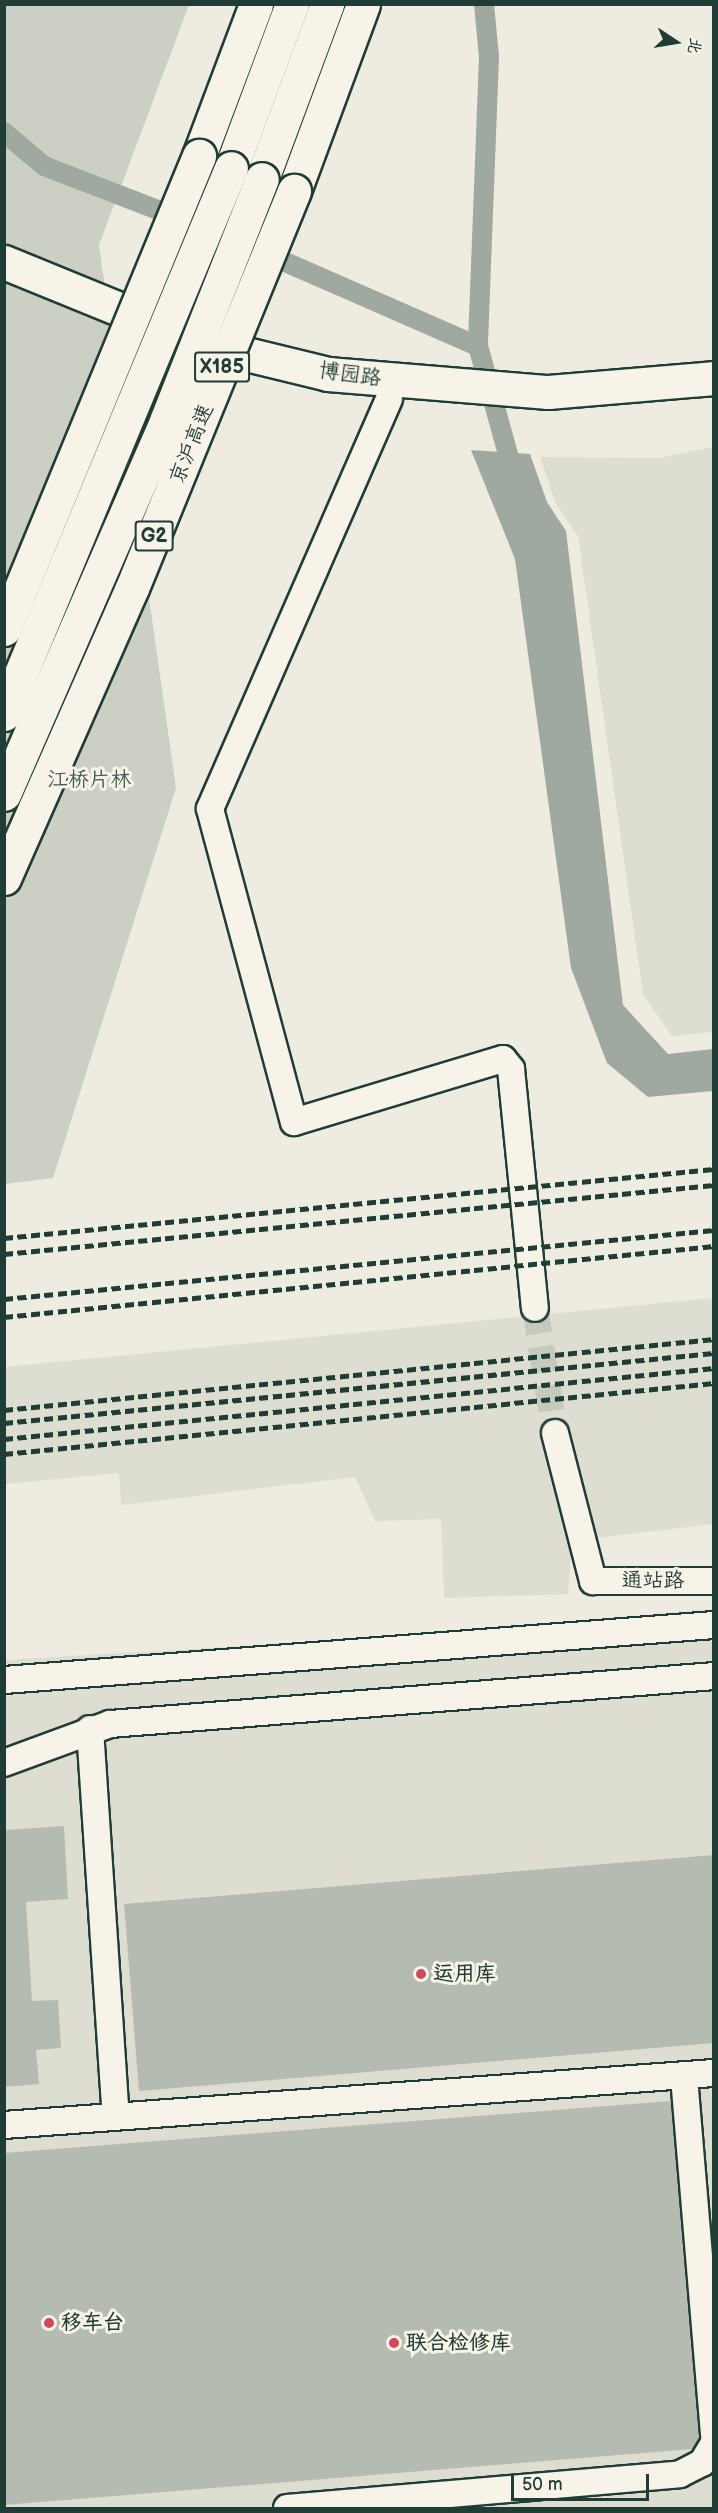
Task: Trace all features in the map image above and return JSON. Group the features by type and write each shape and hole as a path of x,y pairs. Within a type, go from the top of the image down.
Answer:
{"main road":[{"path":"4,629 199,156 256,4"},
{"path":"4,714 231,168 292,4"},
{"name":"京沪高速","path":"4,794 166,421 262,180 327,4"},
{"name":"京沪高速","path":"4,878 132,588 294,191 363,4"},
{"name":"博园路","path":"4,262 205,344 328,374 448,396"},
{"name":"博园路","path":"4,285 197,362 326,392 389,399 448,396 656,407 714,398"},
{"name":"博园路","path":"532,401 714,378"}],"street":[{"path":"389,399 210,809 294,1122 504,1059 511,1069 535,1308"},
{"name":"通站路","path":"555,1433 593,1581 714,1581"},
{"path":"4,1680 714,1625"},
{"path":"4,1762 90,1729 714,1676"},
{"path":"90,1729 116,2116"},
{"path":"4,2126 714,2073"},
{"path":"684,2077 714,2436"},
{"path":"287,2508 680,2474 702,2463 714,2444"}],"shaded area":[{"path":"713,447 713,1032 672,1036 643,994 578,536 555,502 540,457 659,458"},
{"path":"471,450 530,454 547,502 566,531 623,1005 668,1054 713,1049 713,1091 648,1097 607,1063 571,968 515,559"},
{"path":"713,1298 713,1524 572,1541 568,1594 444,1598 441,1519 375,1521 355,1477 121,1505 119,1473 5,1484 4,1367"},
{"path":"713,1609 713,2508 5,2508 4,1660 365,1639"}],"green space":[{"name":"江桥片林","path":"4,5 189,5 99,245 176,788 53,1178 5,1184"}],"building":[{"path":"64,1826 68,1899 26,1902 32,2001 58,2000 61,2048 36,2050 39,2084 4,2087 4,1830"},
{"name":"运用库","path":"714,1855 714,2043 139,2091 124,1904"},
{"name":"联合检修库","path":"671,2101 699,2438 693,2449 4,2505 4,2153"}],"waterway":[{"path":"484,4 489,57 478,346 514,476"},
{"path":"4,132 44,166 184,220"},
{"path":"228,237 478,346"}],"tunnel":[{"path":"535,1308 555,1433"}],"railway":[{"path":"4,1238 714,1169"},
{"path":"4,1254 714,1185"},
{"path":"4,1299 714,1230"},
{"path":"4,1317 714,1246"},
{"path":"4,1410 714,1339"},
{"path":"4,1423 714,1353"},
{"path":"4,1439 714,1368"},
{"path":"4,1454 714,1383"}],"place":[{"name":"运用库","path":"421,1974"},
{"name":"移车台","path":"49,2323"},
{"name":"联合检修库","path":"394,2343"}]}
